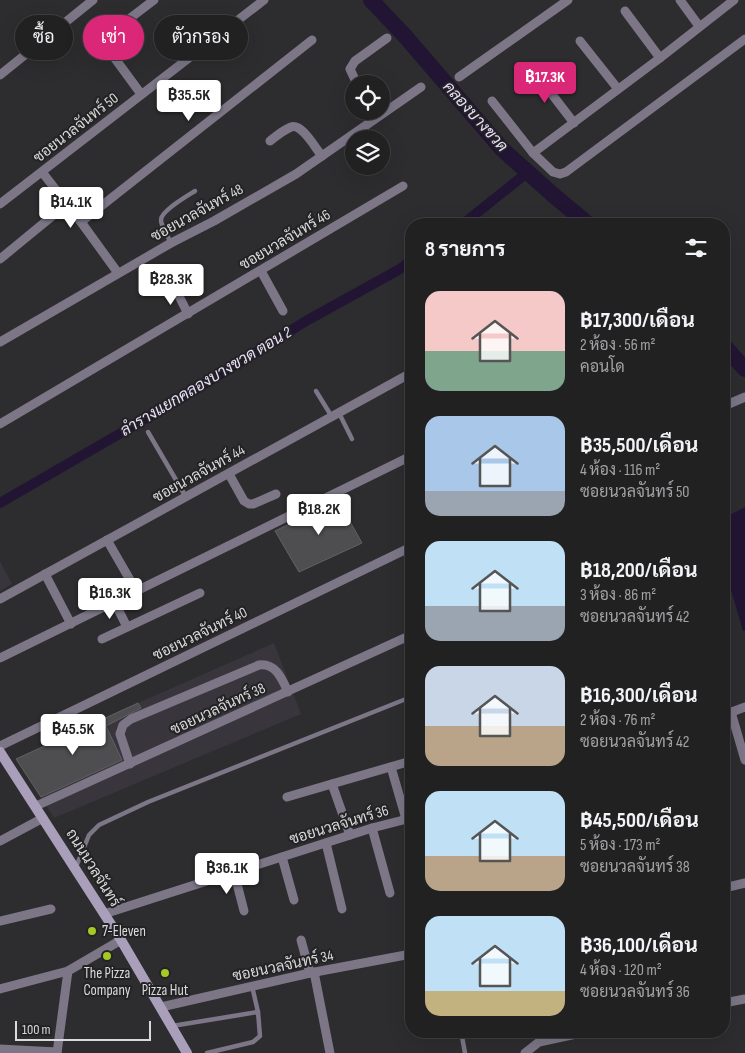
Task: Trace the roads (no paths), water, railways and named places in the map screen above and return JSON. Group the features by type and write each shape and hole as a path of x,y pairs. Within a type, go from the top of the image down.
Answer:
{"main road":[{"name":"ถนนนวลจันทร์","path":"0,752 121,940 187,1053"}],"street":[{"path":"0,75 93,0"},
{"path":"141,94 108,49 106,40 112,32 154,0"},
{"name":"ซอยนวลจันทร์ 50","path":"0,204 264,0"},
{"path":"459,77 568,0"},
{"path":"680,0 699,26"},
{"path":"533,153 734,0"},
{"path":"625,11 660,58"},
{"path":"353,75 350,69 355,62 387,38"},
{"path":"492,101 533,153 553,172 560,174 566,172 745,39"},
{"path":"81,222 312,40"},
{"path":"580,41 618,89"},
{"path":"534,71 574,123"},
{"name":"ซอยนวลจันทร์ 48","path":"390,106 421,87"},
{"name":"ซอยนวลจันทร์ 48","path":"0,342 171,242 214,221 296,174 368,120"},
{"path":"270,141 290,127 295,126 301,128 322,156"},
{"path":"42,172 118,274"},
{"name":"ซอยนวลจันทร์ 46","path":"0,424 403,186"},
{"path":"0,258 67,204"},
{"path":"261,271 283,311"},
{"path":"175,288 188,314"},
{"name":"ซอยนวลจันทร์ 44","path":"0,599 405,376"},
{"path":"730,403 745,396"},
{"path":"0,658 405,459"},
{"path":"228,474 244,501 249,504 254,504 276,494"},
{"path":"107,540 137,592"},
{"name":"ซอยนวลจันทร์ 40","path":"0,746 405,550"},
{"path":"45,574 70,624"},
{"path":"102,639 200,592"},
{"path":"115,603 127,627"},
{"name":"ซอยนวลจันทร์ 38","path":"36,806 405,638"},
{"path":"130,764 120,734 123,725 131,719 259,665 268,664 274,668 288,692"},
{"path":"730,712 745,707"},
{"path":"730,719 745,760"},
{"path":"287,797 405,764"},
{"path":"391,767 405,807"},
{"path":"332,784 350,835"},
{"path":"0,841 43,818"},
{"name":"ซอยนวลจันทร์ 36","path":"104,914 405,819"},
{"path":"372,828 390,894"},
{"path":"326,843 342,909"},
{"path":"282,857 294,900"},
{"path":"234,872 244,911"},
{"path":"730,887 745,883"},
{"path":"0,921 51,909"},
{"path":"0,989 68,971 121,940"},
{"path":"301,940 312,973 330,1053"},
{"name":"ซอยนวลจันทร์ 34","path":"161,1006 312,973 405,955"},
{"path":"0,1049 57,1053 68,971"},
{"path":"730,1002 745,999"},
{"path":"525,1053 538,1042 557,1038"}],"lane":[{"path":"171,242 161,222 161,217 164,212 195,191"},
{"path":"316,391 352,438"},
{"path":"148,432 186,496"},
{"path":"75,868 89,835 99,825 148,802 405,700"},
{"path":"207,1053 253,1042 258,1039 261,1032 252,986"},
{"path":"172,1026 258,1012"},
{"path":"462,1038 465,1053"}],"waterway":[{"name":"คลองบางขวด","path":"371,0 405,36 502,149 581,218"},
{"name":"ลำรางแยกคลองบางขวด ตอน 2","path":"470,218 528,172"},
{"name":"ลำรางแยกคลองบางขวด ตอน 2","path":"0,503 190,393 306,321 405,265"},
{"name":"คลองบางขวด","path":"730,353 745,369"}],"place":[{"name":"7-Eleven","path":"92,931"},
{"name":"The Pizza Company","path":"107,956"},
{"name":"Pizza Hut","path":"165,973"}]}
